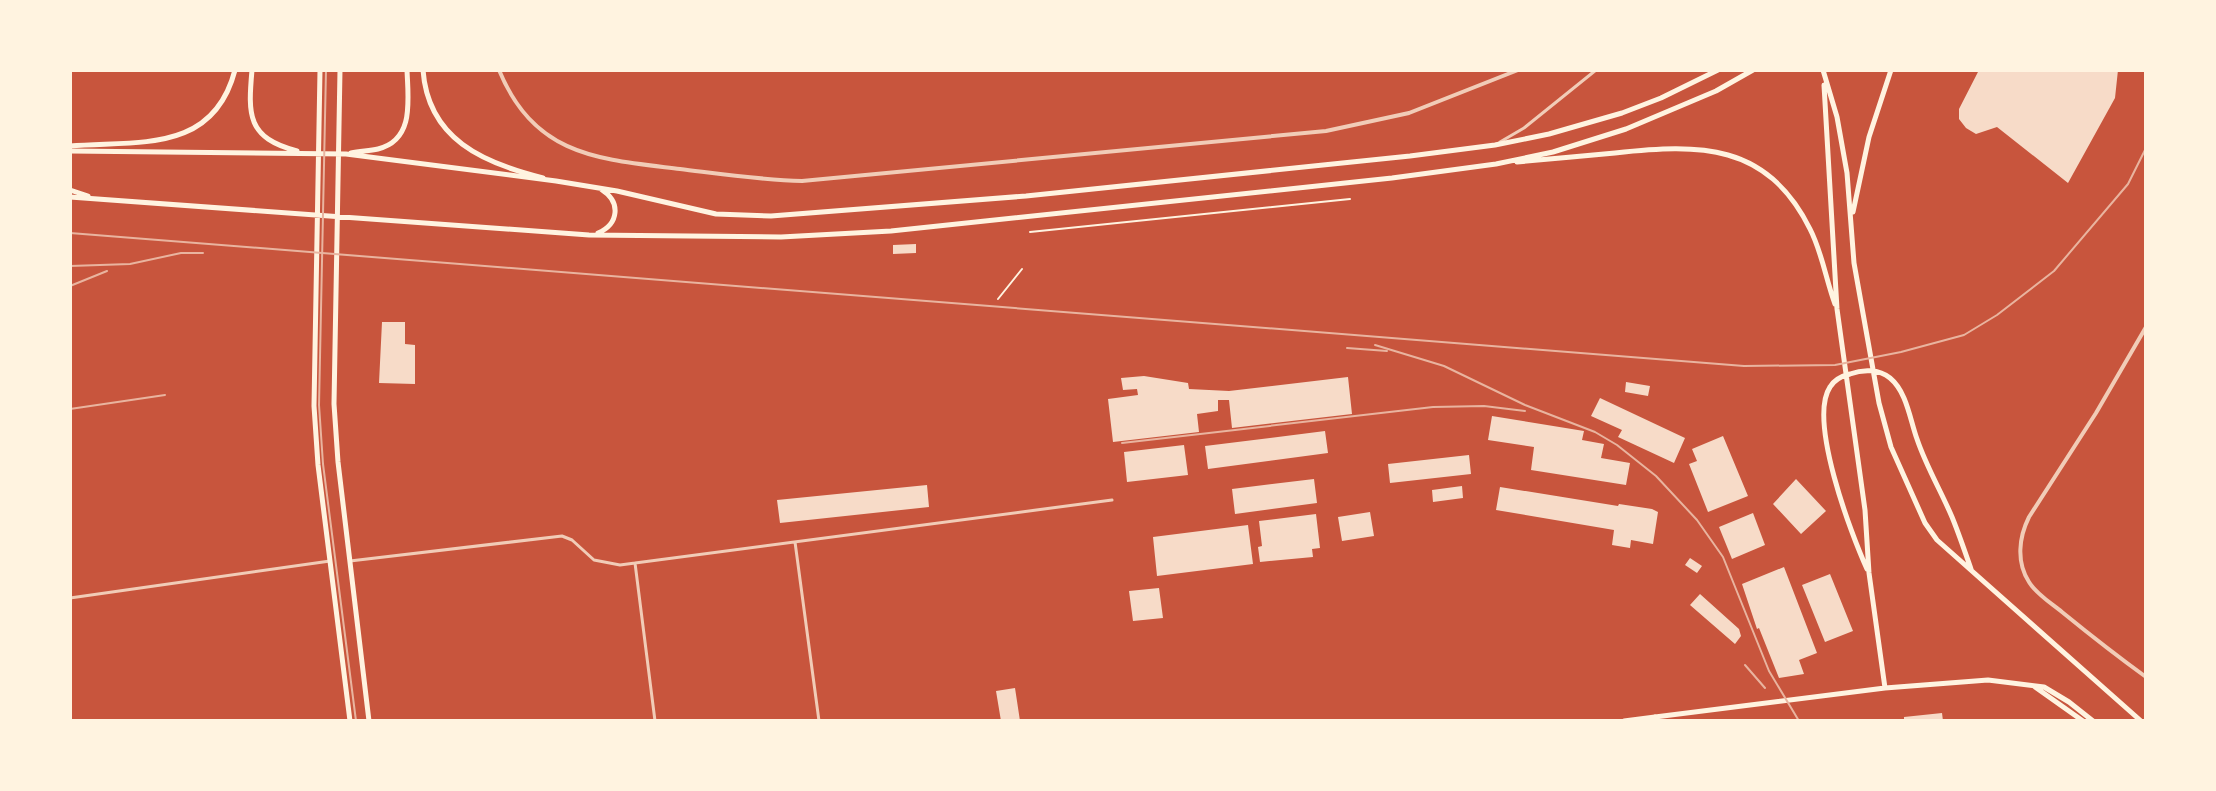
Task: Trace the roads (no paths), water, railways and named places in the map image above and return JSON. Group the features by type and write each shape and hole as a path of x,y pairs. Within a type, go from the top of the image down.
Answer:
{"main road":[{"path":"70,150 173,138 195,126 215,109 229,88 235,70"},
{"path":"252,70 249,108 257,129 278,145 306,153"},
{"path":"320,70 313,347 318,465 350,721"},
{"path":"340,70 333,347 338,462 369,721"},
{"path":"346,154 383,147 400,134 408,117 407,70"},
{"path":"423,70 431,109 457,139 481,157 502,166 556,181"},
{"path":"70,150 346,154 594,187 690,210 771,216 927,206 1495,145 1622,113 1718,70"},
{"path":"1496,164 1553,152 1626,129 1716,91 1753,70"},
{"path":"1851,219 1876,113 1891,70"},
{"path":"1823,71 1837,117 1847,173 1854,263 1879,403 1891,447 1925,523 1937,540 2141,721"},
{"path":"1823,71 1837,309 1865,510 1869,573 1885,688"},
{"path":"70,197 589,235 781,237 891,231 1657,148 1703,149 1733,156 1768,174 1790,199 1814,238 1837,309"},
{"path":"589,235 609,228 616,213 615,203 609,195 594,187"},
{"path":"70,190 96,199"},
{"path":"1869,573 1840,495 1823,427 1823,412 1830,386 1838,379 1866,370 1877,371 1893,380 1906,404 1917,440 1952,517 1971,571"},
{"path":"1624,721 1971,680 2031,684 2055,693 2093,721"},
{"path":"2031,684 2083,721"}],"street":[{"path":"499,70 512,96 544,133 590,157 730,176 802,181 1345,128 1409,113 1518,70"},
{"path":"1495,145 1524,128 1596,70"},
{"path":"2146,327 2096,413 2029,517 2022,533 2020,550 2023,568 2036,590 2146,677"},
{"path":"349,561 562,536 572,540 599,562 620,565 1112,500"},
{"path":"795,542 819,721"},
{"path":"70,598 330,561"},
{"path":"635,563 655,721"}],"tram line":[{"path":"326,70 319,405 323,464 356,721"}],"railway":[{"path":"70,233 1744,366 1835,365 1964,335 1997,315 2054,271 2128,184 2146,148"},
{"path":"70,266 130,264 181,253 203,253"},
{"path":"70,286 107,271"},
{"path":"1375,345 1444,366 1525,405 1595,432 1656,476 1697,520 1723,557 1769,671 1799,721"},
{"path":"1347,348 1387,351"},
{"path":"70,409 165,395"},
{"path":"1122,443 1433,407 1484,406 1525,411"},
{"path":"1745,665 1765,688"}]}
